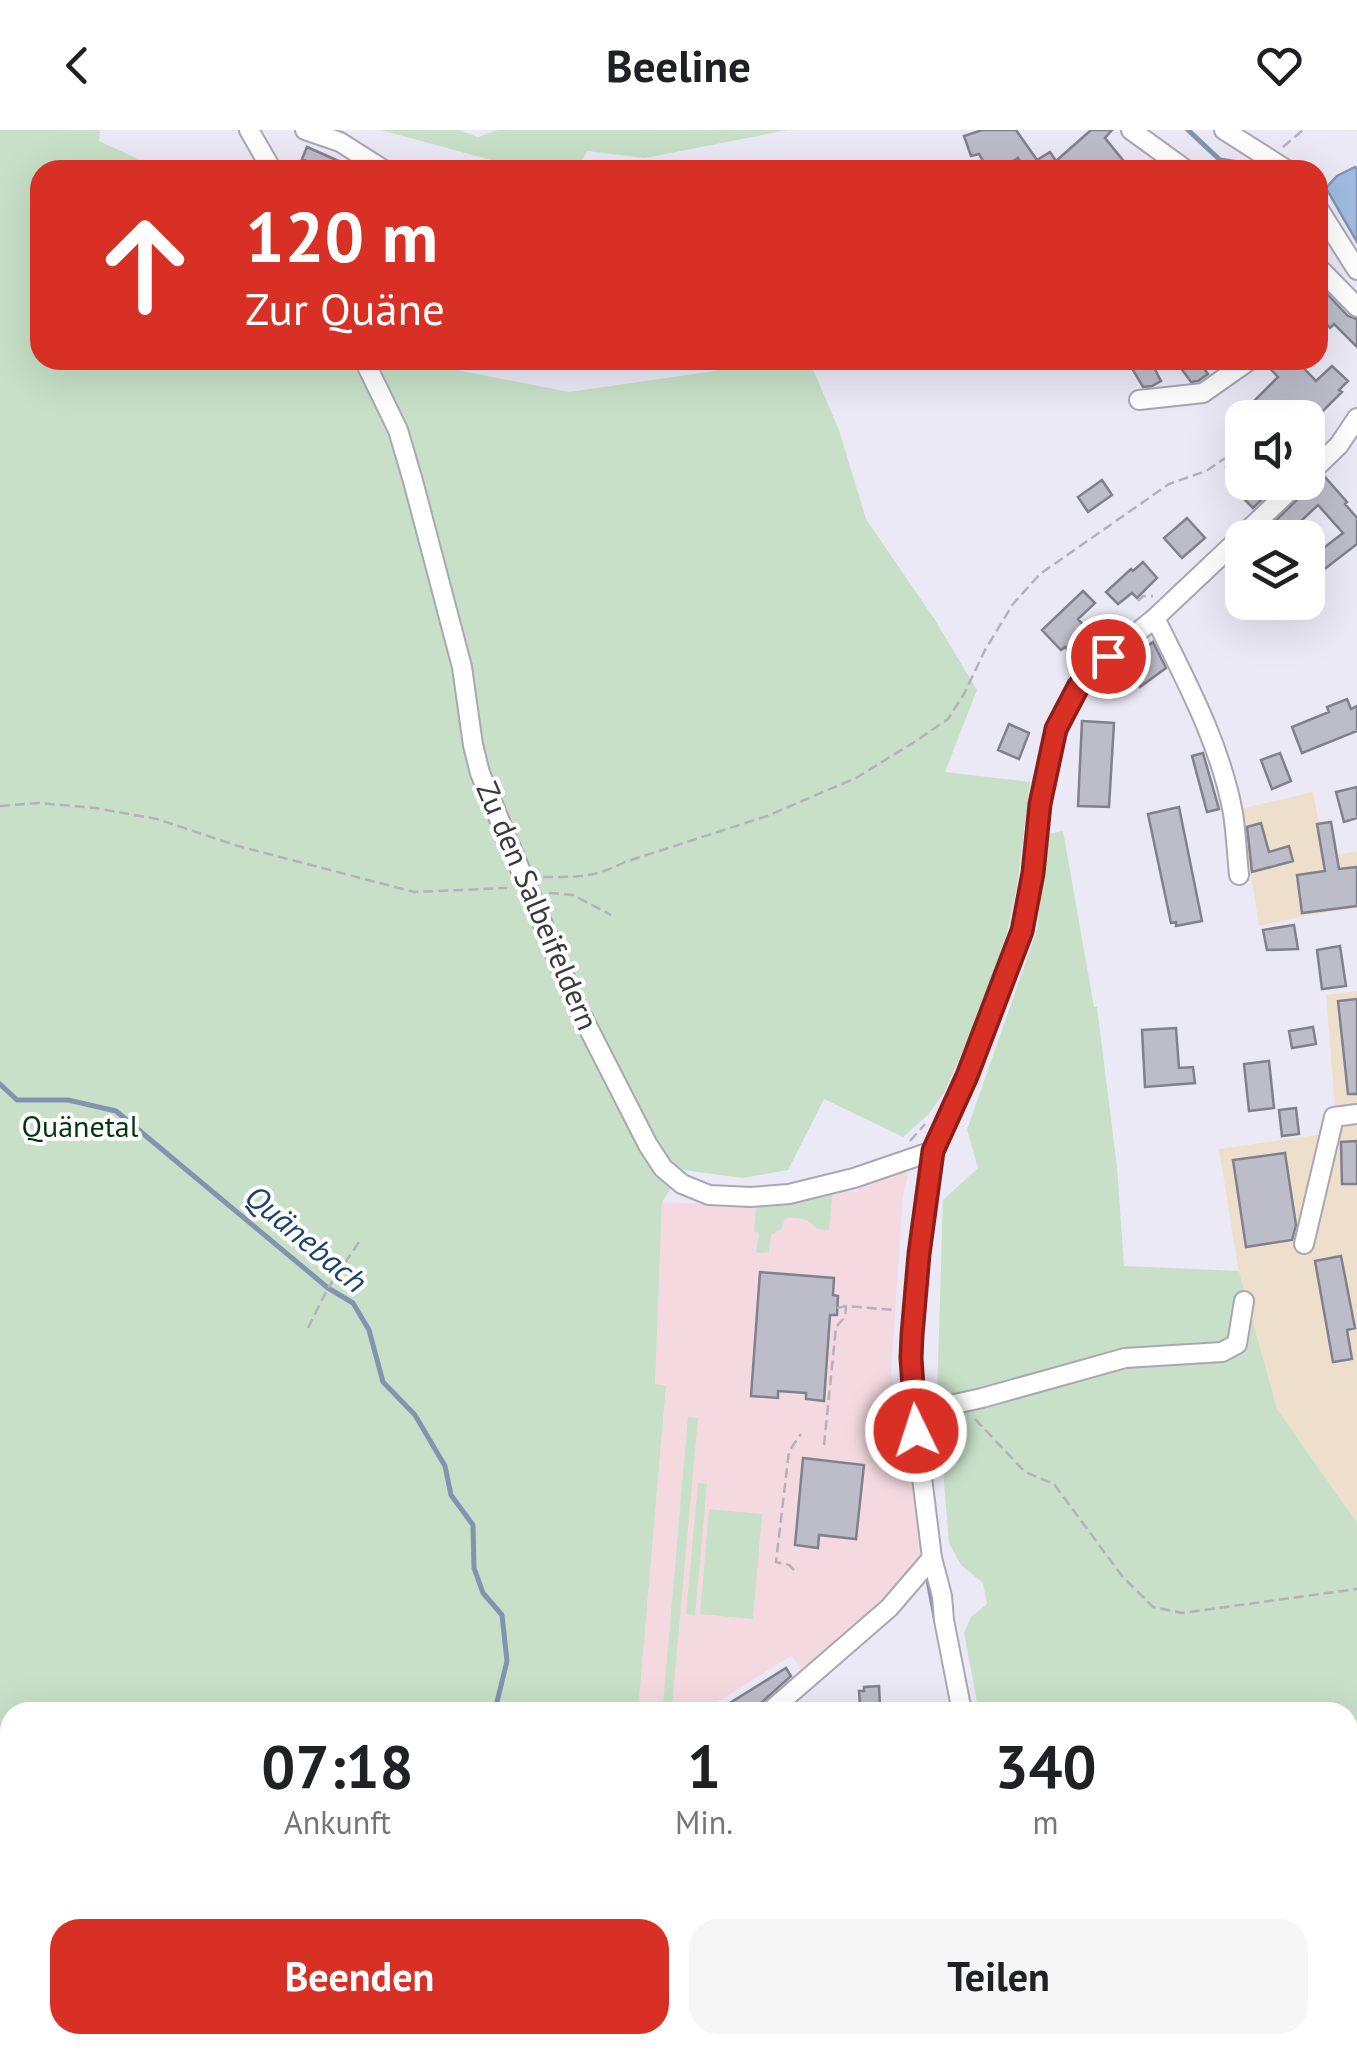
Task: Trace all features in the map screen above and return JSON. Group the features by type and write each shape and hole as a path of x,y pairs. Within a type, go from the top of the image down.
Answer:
{"street":[{"path":"249,130 266,160"},
{"path":"305,130 340,142 368,160"},
{"path":"1131,130 1172,160"},
{"path":"1224,130 1273,160"},
{"path":"1328,224 1357,270"},
{"path":"1328,284 1357,307"},
{"name":"Zu den Salbeifeldern","path":"369,370 398,430 449,614 480,773 576,1004 662,1168 682,1184 710,1196 751,1197 789,1194 854,1178 933,1151"},
{"path":"1139,400 1203,393 1236,370"},
{"path":"1325,458 1357,418"},
{"path":"960,1702 932,1558 911,1358 919,1254 933,1151 967,1076 1022,931 1040,804 1064,711 1078,687 1100,663 1155,618 1280,500"},
{"path":"1155,618 1215,746 1233,816 1239,875"},
{"path":"1304,1244 1334,1116 1357,1114"},
{"path":"914,1413 1125,1358 1222,1352 1237,1344 1244,1301"},
{"path":"781,1702 889,1608 932,1558"}],"path":[{"path":"1270,158 1303,130"},
{"path":"528,890 541,876 602,874 624,862 768,816 856,778 916,742 948,718 1014,604 1040,574 1168,484 1206,471 1225,458"},
{"path":"1138,601 1143,596 1152,596"},
{"path":"0,806 39,803 95,808 156,819 256,851 414,892 512,888 572,895 612,915"},
{"path":"308,1328 358,1242"},
{"path":"824,1445 836,1327 845,1317 846,1306"},
{"path":"837,1308 895,1310"},
{"path":"960,1403 1025,1472 1054,1484 1122,1576 1153,1607 1182,1613 1357,1590"},
{"path":"794,1570 788,1564 776,1562 789,1451 800,1434"}],"shaded area":[{"path":"1313,792 1326,857 1357,851 1357,908 1259,926 1251,876 1244,876 1240,809"},
{"path":"1357,991 1357,1523 1277,1409 1238,1267 1219,1149 1337,1132 1326,995"},
{"path":"901,1166 908,1175 903,1196 891,1373 901,1439 910,1449 921,1558 906,1581 801,1669 791,1656 717,1702 639,1702 666,1386 655,1385 662,1202 751,1206 833,1190 857,1192 862,1182"}],"green space":[{"name":"Quänetal","path":"0,130 100,130 99,141 140,160 30,160 30,370 457,370 569,392 717,370 813,370 839,430 866,519 977,690 945,772 1030,782 1017,887 1006,936 973,1028 944,1093 928,1115 903,1137 824,1099 788,1170 742,1178 683,1170 662,1202 655,1384 666,1386 639,1702 0,1702"},
{"path":"381,130 459,130 478,137 498,130 788,130 645,158 587,151 583,160 490,160"},
{"path":"1063,831 1097,1007 1117,1167 1124,1266 1239,1271 1277,1409 1357,1523 1357,1702 977,1702 964,1633 971,1617 987,1604 983,1583 961,1565 949,1543 937,1397 943,1200 978,1168 967,1130 1037,930 1047,834"},
{"path":"833,1190 829,1230 817,1229 803,1219 785,1218 782,1228 771,1235 769,1252 756,1253 756,1209 762,1204"},
{"path":"688,1417 698,1418 672,1702 663,1702"},
{"path":"698,1483 707,1484 695,1615 686,1614"},
{"path":"709,1509 762,1514 753,1619 700,1614"}],"water":[{"path":"1357,169 1357,242 1328,191 1337,176"}],"building":[{"path":"982,130 1016,130 1037,160 982,160 979,154 971,156 964,136"},
{"path":"1091,130 1112,130 1105,138 1123,160 1057,160"},
{"path":"307,147 336,160 304,160"},
{"path":"1050,152 1055,160 1037,160"},
{"path":"1328,295 1348,316 1357,319 1357,347 1334,324 1330,328"},
{"path":"1332,366 1348,381 1325,409 1325,400 1255,400 1278,377 1271,370 1306,370 1316,381"},
{"path":"1133,370 1155,370 1161,381 1143,387"},
{"path":"1182,370 1205,370 1208,374 1198,381 1191,382"},
{"path":"1325,477 1357,518 1357,544 1325,569 1325,547 1343,533 1318,505 1302,520 1276,520 1297,500 1325,500"},
{"path":"1102,480 1112,495 1088,512 1078,497"},
{"path":"1245,500 1261,500 1253,508"},
{"path":"1187,518 1205,538 1182,558 1164,538"},
{"path":"1143,562 1157,578 1137,598 1132,593 1118,604 1106,592"},
{"path":"1083,591 1095,603 1078,619 1085,627 1074,637 1083,646 1073,656 1065,647 1061,650 1042,630"},
{"path":"1153,642 1166,668 1140,687 1120,667"},
{"path":"1347,699 1351,709 1357,706 1357,731 1302,753 1292,727 1329,712 1327,707"},
{"path":"1082,721 1114,723 1109,807 1078,806"},
{"path":"1009,724 1029,733 1019,759 998,750"},
{"path":"1203,753 1219,809 1207,812 1192,756"},
{"path":"1280,753 1291,781 1272,789 1261,760"},
{"path":"1357,787 1357,818 1344,822 1336,792"},
{"path":"1179,807 1202,921 1176,926 1176,922 1171,923 1148,814"},
{"path":"1331,822 1339,869 1357,867 1357,906 1302,913 1297,875 1325,871 1317,824"},
{"path":"1261,823 1269,852 1289,846 1293,861 1252,872 1247,827"},
{"path":"1294,925 1298,949 1267,950 1263,930"},
{"path":"1340,946 1346,986 1322,989 1317,950"},
{"path":"1357,999 1357,1094 1348,1094 1338,1001"},
{"path":"1313,1027 1316,1044 1292,1048 1289,1031"},
{"path":"1176,1028 1179,1068 1193,1067 1195,1083 1145,1087 1142,1030"},
{"path":"1269,1061 1274,1108 1249,1111 1244,1064"},
{"path":"1296,1108 1299,1134 1282,1136 1279,1110"},
{"path":"1357,1141 1357,1184 1342,1184 1341,1142"},
{"path":"1285,1153 1296,1225 1292,1240 1246,1247 1233,1160"},
{"path":"1341,1256 1355,1328 1347,1330 1352,1359 1333,1362 1315,1261"},
{"path":"760,1272 834,1278 837,1315 830,1315 824,1401 806,1399 806,1393 778,1391 778,1398 751,1396"},
{"path":"803,1458 864,1465 856,1539 819,1535 818,1548 795,1545"},
{"path":"786,1668 791,1676 762,1702 732,1702"},
{"path":"879,1686 880,1702 860,1702 859,1691 864,1691 864,1687"}],"waterway":[{"path":"1188,130 1220,160"},
{"name":"Quänebach","path":"0,1084 17,1100 68,1100 116,1111 328,1288 353,1303 369,1330 383,1382 415,1415 445,1466 451,1495 473,1525 474,1568 483,1593 502,1615 507,1661 497,1702"},
{"path":"927,1575 936,1622"}],"route":[{"path":"916,1431 912,1335 933,1151 991,1019 1022,931 1040,804 1056,729 1078,687 1108,656"}]}
